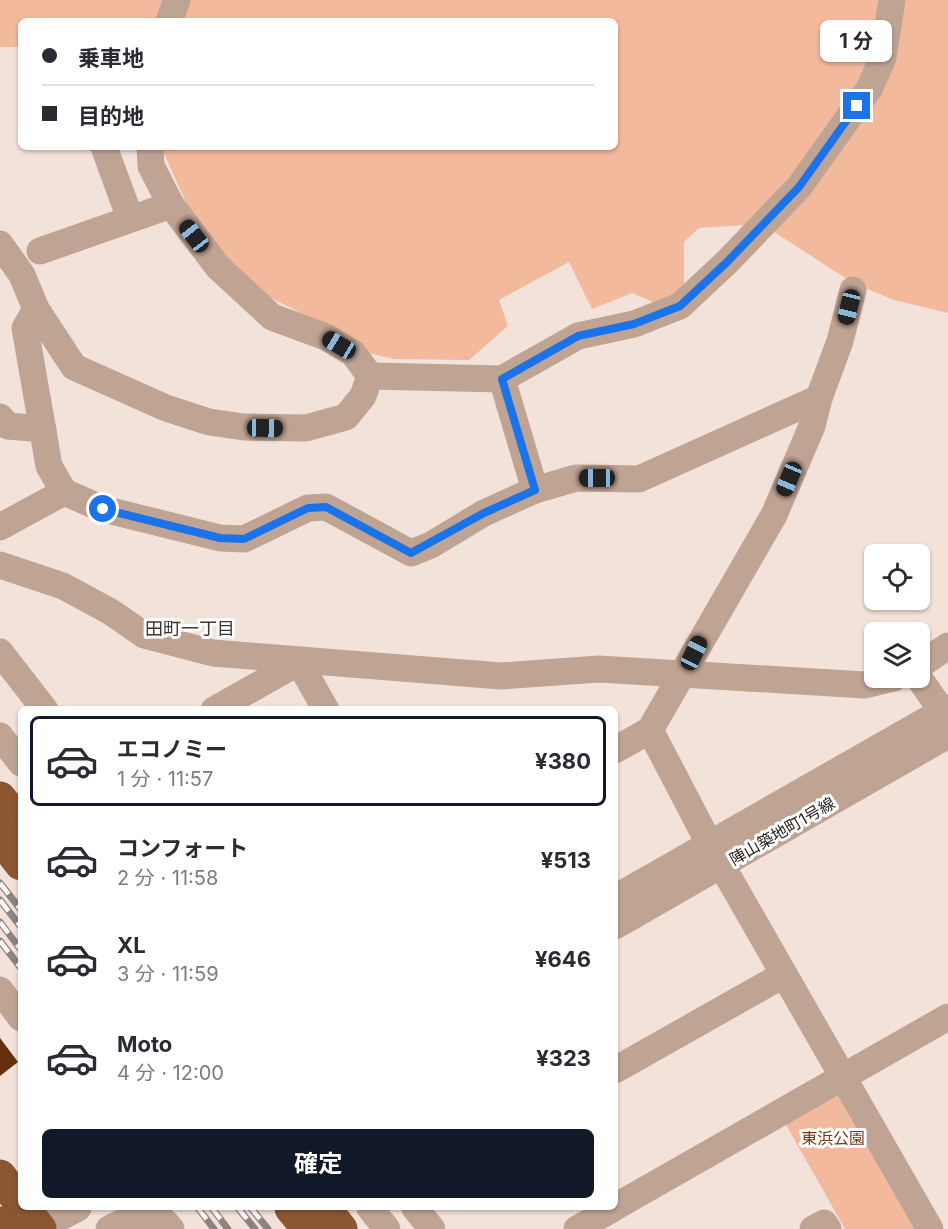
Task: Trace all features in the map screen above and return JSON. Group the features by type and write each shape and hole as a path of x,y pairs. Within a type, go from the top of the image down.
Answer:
{"highway":[{"path":"0,798 18,820"},
{"path":"0,837 18,860"},
{"path":"0,1176 18,1208"},
{"path":"293,1210 308,1229"},
{"path":"326,1210 341,1229"}],"street":[{"path":"170,18 177,0"},
{"path":"370,375 502,379 578,336 634,324 680,306 727,262 799,187 869,89 883,58 892,0"},
{"path":"105,150 130,218"},
{"path":"150,150 151,166 171,205 218,267 272,317 326,337 353,353 370,375"},
{"path":"40,251 171,205"},
{"path":"0,244 22,275 36,309 74,367 166,408 209,422 244,428 306,428 346,417 363,396 370,375"},
{"path":"618,748 650,730 685,673 704,634 774,515 812,426 819,398 840,341 853,290"},
{"path":"36,309 25,328 49,466 64,492 103,509 220,538 244,539 308,508 326,507 411,553 484,513 535,490 576,478 639,479 819,398"},
{"path":"502,379 535,490"},
{"path":"0,417 8,426 43,429"},
{"path":"0,527 64,492"},
{"path":"0,565 63,586 111,612 144,635 213,653 299,662 501,676 599,669 864,685"},
{"path":"930,658 948,646"},
{"path":"0,652 42,706"},
{"path":"221,706 299,662"},
{"path":"299,662 324,706"},
{"path":"926,688 947,720"},
{"name":"陣山築地町1号線","path":"618,924 716,855 947,720"},
{"path":"650,730 783,975 930,1229"},
{"path":"0,736 18,759"},
{"name":"陣山築地町1号線","path":"618,897 716,855"},
{"path":"618,1068 783,975"},
{"path":"0,990 18,1014"},
{"path":"618,1208 948,1017"},
{"path":"372,1210 387,1229"},
{"path":"417,1210 432,1229"},
{"path":"577,1229 610,1213"},
{"path":"24,1218 92,1223 138,1217 164,1221 171,1229"},
{"path":"813,1229 824,1223 828,1229"}],"green space":[{"path":"0,0 948,0 948,313 894,300 853,283 762,224 699,228 684,242 684,291 658,304 632,293 592,309 569,262 499,300 508,326 469,360 394,359 364,352 319,322 253,289 189,209 162,150 618,150 618,18 18,18 18,47 0,47"},
{"name":"東浜公園","path":"845,1088 923,1229 845,1229 785,1123"}],"building":[{"path":"0,1038 18,1062 0,1076"}],"railway":[{"path":"0,883 18,906"},
{"path":"0,900 18,923"},
{"path":"0,922 18,946"},
{"path":"0,941 18,964"},
{"path":"200,1210 214,1229"},
{"path":"214,1210 228,1229"},
{"path":"240,1210 255,1229"},
{"path":"253,1210 268,1229"}],"district":[{"name":"田町一丁目","path":"190,629"}],"route":[{"path":"103,509 220,538 244,539 308,508 326,507 411,553 484,513 535,490 502,379 578,336 634,324 680,306 727,262 799,187 857,106"}]}
